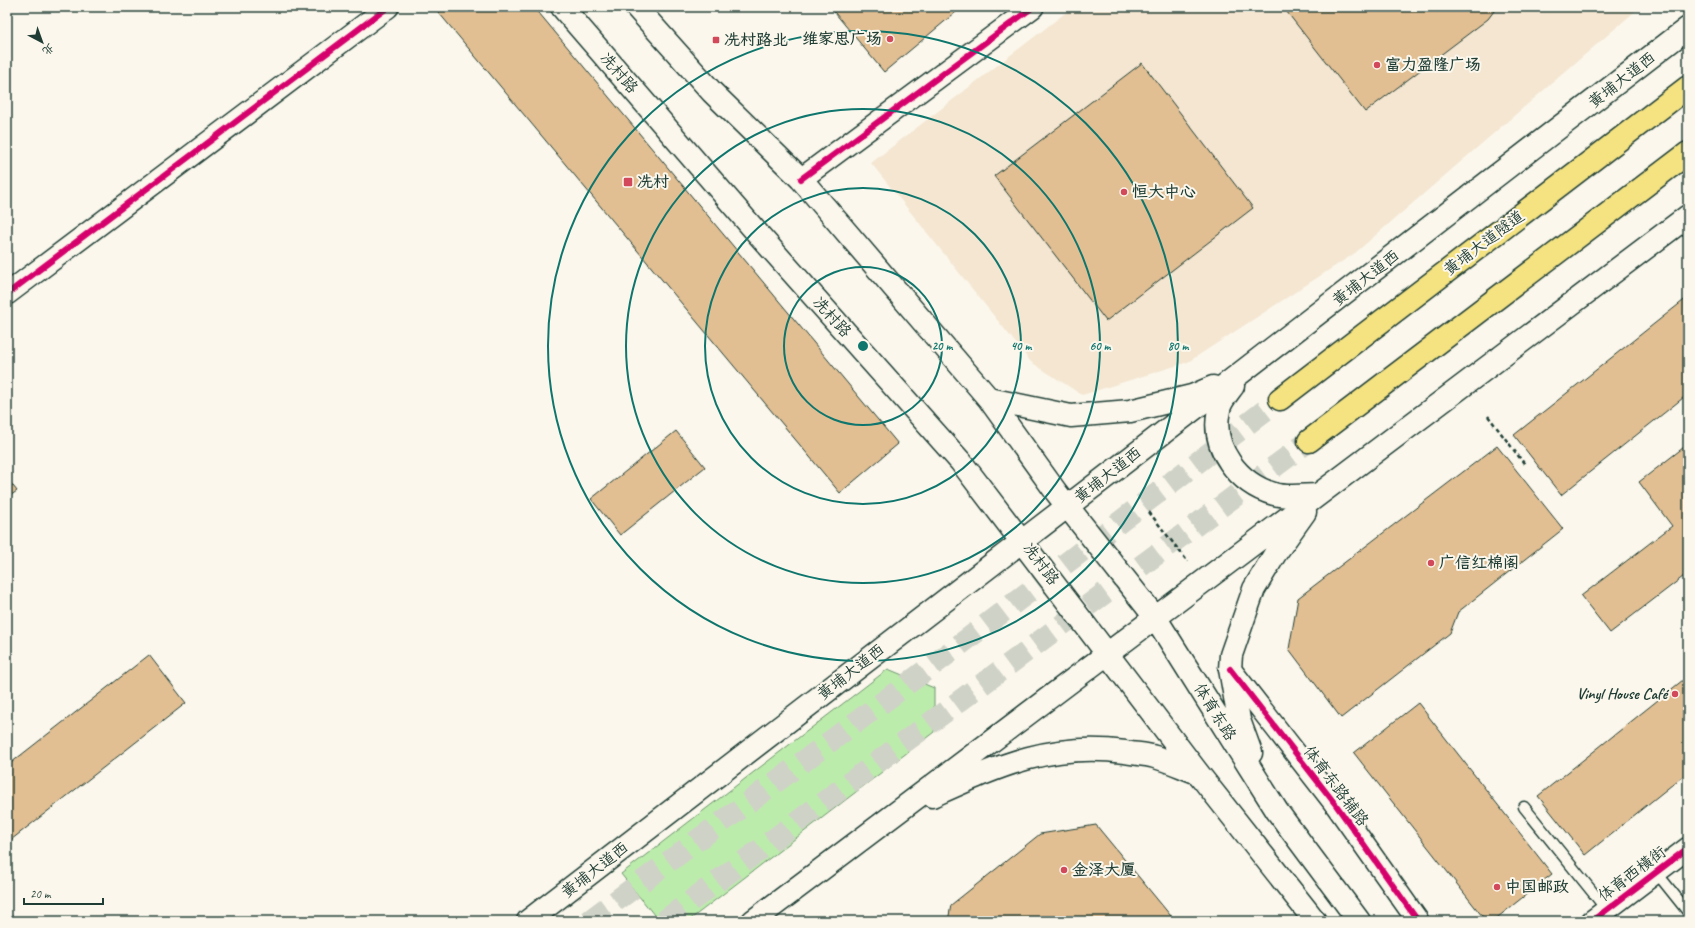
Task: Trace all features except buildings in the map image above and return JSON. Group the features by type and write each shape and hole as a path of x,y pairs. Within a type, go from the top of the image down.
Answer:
{"main road":[{"name":"冼村路","path":"562,7 759,235 961,462 1108,652"},
{"path":"636,7 712,92 801,180 989,399 1068,507"},
{"name":"黄埔大道西","path":"528,921 1022,540 1068,507 1688,28"},
{"name":"黄埔大道隧道","path":"1280,399 1688,87"},
{"path":"1309,441 1688,153"},
{"path":"753,921 1688,216"},
{"path":"989,399 1071,416 1130,411 1192,396 1238,376"},
{"path":"1238,376 1219,408 1217,425 1222,450 1233,468 1254,486 1276,495 1318,495"},
{"path":"1277,811 1250,751 1239,720 1230,669 1231,655 1254,589 1275,554 1318,495"},
{"name":"体育东路","path":"1068,507 1155,617 1277,811 1359,921"},
{"path":"1108,652 1198,773 1315,921"},
{"path":"896,812 996,767 1042,754 1068,750 1105,750 1154,756 1198,773"}],"street":[{"path":"7,294 388,7"},
{"path":"801,180 1033,7"},
{"name":"体育东路辅路","path":"1230,669 1349,823 1418,921"},
{"name":"体育西横街","path":"1600,915 1688,848"}],"lane":[{"path":"1524,807 1600,915"},
{"path":"1656,872 1688,912"}],"path":[{"path":"1488,416 1526,466"},
{"path":"1150,512 1190,565"}],"shaded area":[{"path":"1073,7 1640,7 1355,253 1188,362 1082,395 1031,362 871,163"}],"green space":[{"path":"888,669 934,688 934,732 688,921 659,921 621,874"}],"tunnel":[{"path":"589,921 953,650 1280,399"},
{"path":"664,921 1309,441"}],"cycle path":[{"path":"7,294 388,7"},
{"path":"801,179 1033,7"},
{"path":"1230,669 1336,805 1418,921"},
{"path":"1592,921 1688,848"}],"place":[{"name":"维家思广场","path":"890,39"},
{"name":"冼村路北","path":"716,40"},
{"name":"富力盈隆广场","path":"1377,65"},
{"name":"冼村","path":"628,182"},
{"name":"恒大中心","path":"1124,192"},
{"name":"广信红棉阁","path":"1431,563"},
{"name":"Vinyl House Café","path":"1675,694"},
{"name":"金泽大厦","path":"1064,870"},
{"name":"中国邮政","path":"1497,887"}]}
